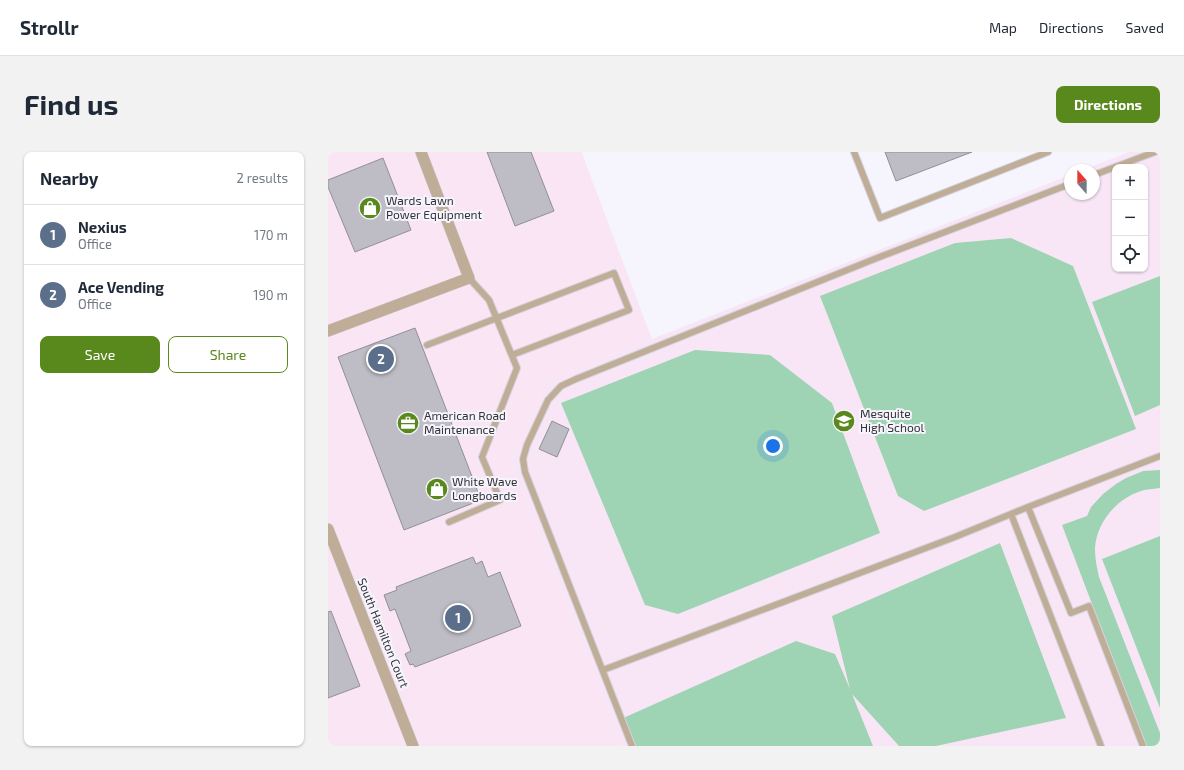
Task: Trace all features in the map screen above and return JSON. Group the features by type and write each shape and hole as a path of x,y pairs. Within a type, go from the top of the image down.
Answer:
{"street":[{"path":"328,331 469,278 421,152"},
{"name":"South Hamilton Court","path":"328,529 414,746"}],"lane":[{"path":"854,152 880,218 1048,152"},
{"path":"1123,164 1155,152"},
{"path":"1100,173 1112,168"},
{"path":"632,746 525,472 523,459 527,445 548,400 561,386 576,379 877,258 1064,186"},
{"path":"428,345 614,273 628,310 512,355"},
{"path":"449,522 500,500 482,457 517,368 489,300 469,278"},
{"path":"602,670 955,537 1160,456"},
{"path":"1028,507 1071,613 1089,606 1143,746"},
{"path":"1011,514 1101,746"}],"shaded area":[{"path":"328,152 582,152 652,339 547,380 511,462 622,746 328,746"},
{"name":"Mesquite High School","path":"1129,152 1160,152 1160,746 622,746 511,462 547,380 1064,177 1064,200 1100,200 1100,164 1098,164"}],"green space":[{"path":"1011,238 1073,266 1136,429 924,511 898,496 820,296 955,243"},
{"path":"1160,276 1160,405 1135,416 1092,302"},
{"path":"695,350 770,355 832,403 880,533 678,614 645,605 561,403"},
{"path":"1160,470 1160,488 1134,493 1110,512 1099,529 1095,549 1099,577 1160,733 1160,746 1146,746 1062,525 1087,516 1091,507 1103,494 1126,478 1143,471"},
{"path":"1160,536 1160,708 1102,559"},
{"path":"1000,543 1066,718 936,746 899,746 852,694 873,746 634,746 621,719 796,641 835,654 850,689 832,616"}],"building":[{"path":"487,152 531,152 554,211 515,226"},
{"path":"885,152 972,152 896,181"},
{"name":"Wards Lawn Power Equipment","path":"383,158 411,230 355,252 328,187 328,180"},
{"path":"415,328 481,500 404,530 338,357"},
{"path":"552,421 569,429 557,457 539,449"},
{"path":"473,557 476,564 482,561 488,577 500,572 521,626 415,667 413,664 410,665 405,654 411,651 395,609 390,611 384,595 397,590 396,587"},
{"path":"331,611 360,686 328,698 328,612"}],"place":[{"name":"Wards Lawn Power Equipment","path":"370,208"},
{"name":"Ace Vending","path":"381,359"},
{"name":"Mesquite High School","path":"844,421"},
{"name":"American Road Maintenance","path":"408,423"},
{"name":"White Wave Longboards","path":"437,489"},
{"name":"Nexius","path":"458,618"}]}
